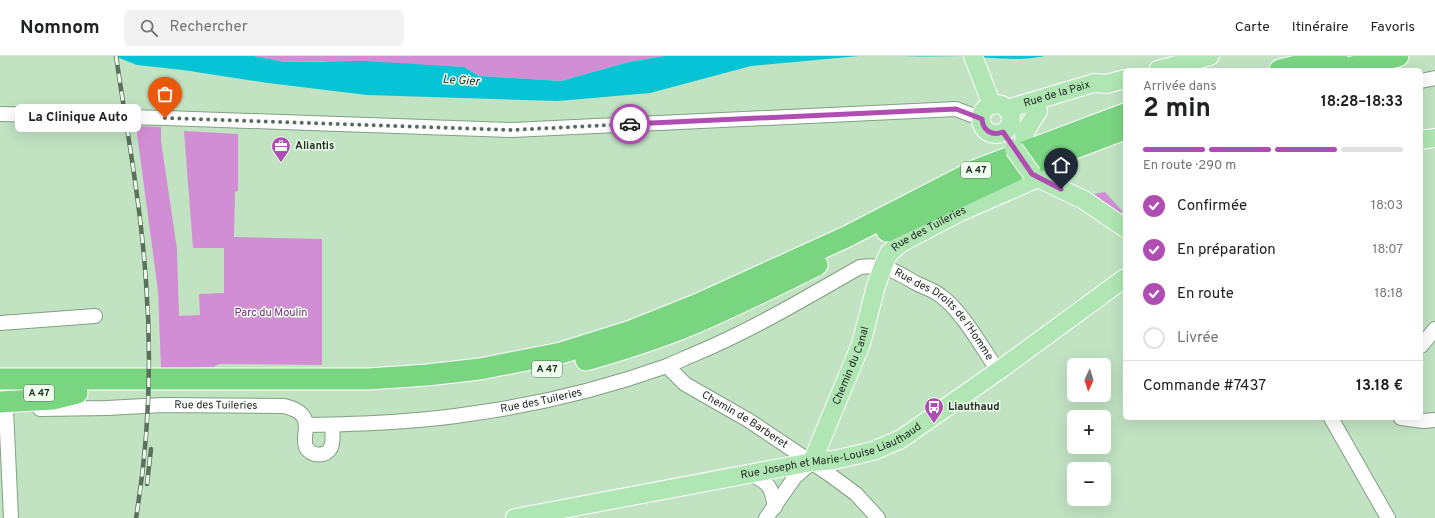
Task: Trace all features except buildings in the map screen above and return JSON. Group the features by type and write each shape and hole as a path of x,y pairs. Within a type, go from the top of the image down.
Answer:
{"highway":[{"path":"1288,68 1337,56"},
{"path":"1348,68 1398,56"},
{"name":"A 47","path":"0,379 368,379 428,375 480,369 561,353 631,332 696,306 846,237 922,196 976,170 1123,115"},
{"name":"A 47","path":"2,403 53,399 77,393 367,391 426,387 528,374 579,362 628,348 689,325 757,295 980,186 1123,130"},
{"path":"0,371 130,378"}],"main road":[{"path":"973,56 1004,124 1034,174 1084,200 1123,227"},
{"path":"1165,68 1210,56"},
{"name":"Rue de la Paix","path":"1004,124 1094,83 1106,84 1123,80"},
{"name":"Rue de la Paix","path":"1004,124 1096,91 1106,84"},
{"path":"1004,124 1024,133 1038,111"},
{"path":"1423,140 1435,138"},
{"name":"Rue des Tuileries","path":"883,266 889,253 901,243 1034,174"},
{"name":"Chemin du Canal","path":"812,462 861,344 876,286 883,266"},
{"name":"Rue Joseph et Marie-Louise Liauthaud","path":"515,518 812,462 834,460 873,451 901,439 998,371 1123,279"}],"street":[{"path":"1423,81 1435,78"},
{"path":"0,114 205,119 512,130 956,109 1004,124"},
{"name":"Rue des Tuileries","path":"2,403 107,408 163,405 284,406 295,409 303,416 307,425 415,420 467,414 527,404 586,390 667,366 725,341 797,303 860,267 883,266"},
{"name":"Rue des Droits de l'Homme","path":"883,266 941,296 958,312 998,371"},
{"path":"0,323 95,316"},
{"path":"1423,344 1435,329"},
{"name":"Chemin de Barberet","path":"667,366 685,384 748,420 812,462 856,494 878,518"},
{"path":"2,403 11,518"},
{"path":"1334,420 1388,518"},
{"path":"1416,420 1435,420"},
{"path":"307,425 305,444 310,452 318,455 327,452 332,445 332,425"},
{"path":"770,513 795,477 812,462"},
{"path":"751,474 765,481 771,490 770,513"}],"green space":[{"path":"254,56 664,56 629,62 561,81 479,76 464,67 322,61 285,62"},
{"name":"Parc du Moulin","path":"136,126 161,127 161,141 177,249 179,316 200,315 199,294 224,293 224,248 193,248 184,131 238,134 238,191 235,192 234,237 322,239 322,365 220,364 213,367 161,368 158,291"},
{"path":"1105,192 1123,212 1119,213 1094,194"}],"water":[{"name":"Le Gier","path":"114,56 254,56 285,62 364,61 464,67 479,76 561,81 629,62 664,56 859,56 751,66 650,93 558,101 367,95 137,65"},
{"path":"961,56 1045,56 1024,59 1003,59"}],"railway":[{"path":"116,56 141,225 148,312 148,400 144,459 136,518"},
{"path":"147,484 151,449"}],"way so far":[{"path":"165,118 512,130 630,124"}],"place":[{"name":"La Clinique Auto","path":"165,118"},
{"name":"Aliantis","path":"281,163"},
{"name":"Liauthaud","path":"934,424"}],"route":[{"path":"630,124 956,109 982,119 983,125 988,132 994,134 1003,132 1032,174 1044,182 1061,189"}]}
